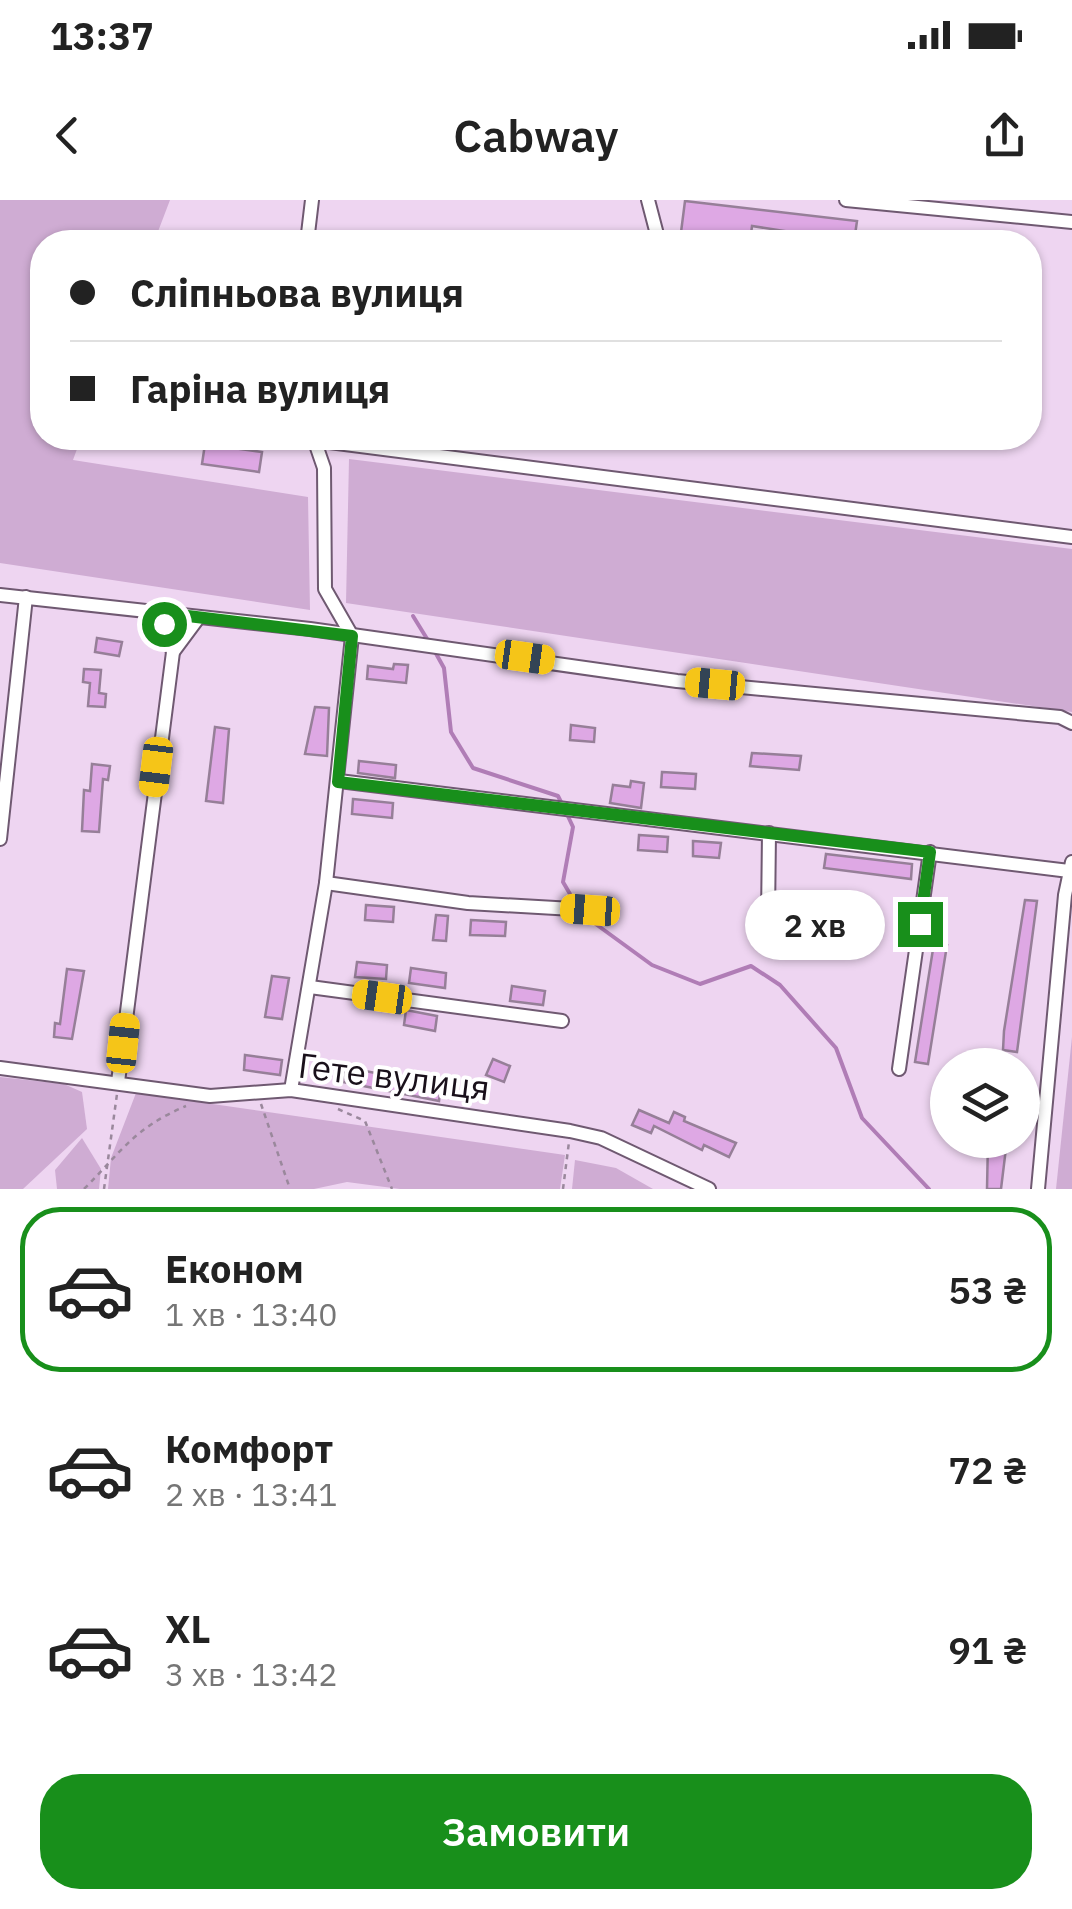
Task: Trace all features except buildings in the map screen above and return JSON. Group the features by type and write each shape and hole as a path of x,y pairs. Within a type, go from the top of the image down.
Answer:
{"street":[{"path":"308,230 312,200"},
{"path":"648,200 656,230"},
{"path":"846,200 1072,222"},
{"path":"291,1090 326,883 352,636 325,590 324,468 318,450"},
{"path":"379,450 1072,537"},
{"path":"0,595 439,646 677,681 1066,720"},
{"path":"0,839 6,706 26,597"},
{"path":"118,1082 173,652 169,634 155,612"},
{"path":"173,652 199,617"},
{"path":"338,782 1070,867 1038,1189"},
{"path":"768,916 769,833"},
{"path":"899,1068 930,852"},
{"path":"326,883 468,903 590,910"},
{"path":"310,987 562,1021"},
{"name":"Гете вулиця","path":"0,1068 210,1096 291,1090 570,1131 601,1138 709,1189"}],"path":[{"path":"104,1189 118,1082"},
{"path":"246,1096 265,1107 279,1166 290,1189"},
{"path":"84,1189 121,1145 162,1116 188,1105"},
{"path":"336,1108 365,1121 392,1189"},
{"path":"563,1189 570,1131"}],"shaded area":[{"path":"0,200 170,200 159,230 30,230 30,450 77,450 73,460 308,497 310,610 0,563"},
{"path":"349,459 1072,549 1072,712 346,603"},
{"path":"1072,1037 1072,1189 1056,1189"},
{"path":"0,1077 64,1084 82,1092 87,1129 23,1189 0,1189"},
{"path":"136,1093 565,1155 560,1189 400,1189 347,1182 314,1189 108,1189 111,1158"},
{"path":"82,1138 101,1169 99,1189 57,1189 55,1170"},
{"path":"575,1160 616,1168 653,1189 572,1189"}],"waterway":[{"path":"413,616 429,642"},
{"path":"434,650 444,668 451,732 473,768 558,796 562,804"},
{"path":"566,812 573,827 563,882 577,906"},
{"path":"582,914 652,965 700,984 751,966 780,985 836,1048 862,1118 929,1189"}],"route":[{"path":"164,624 155,612 352,636 338,782 930,852 920,924"}]}
